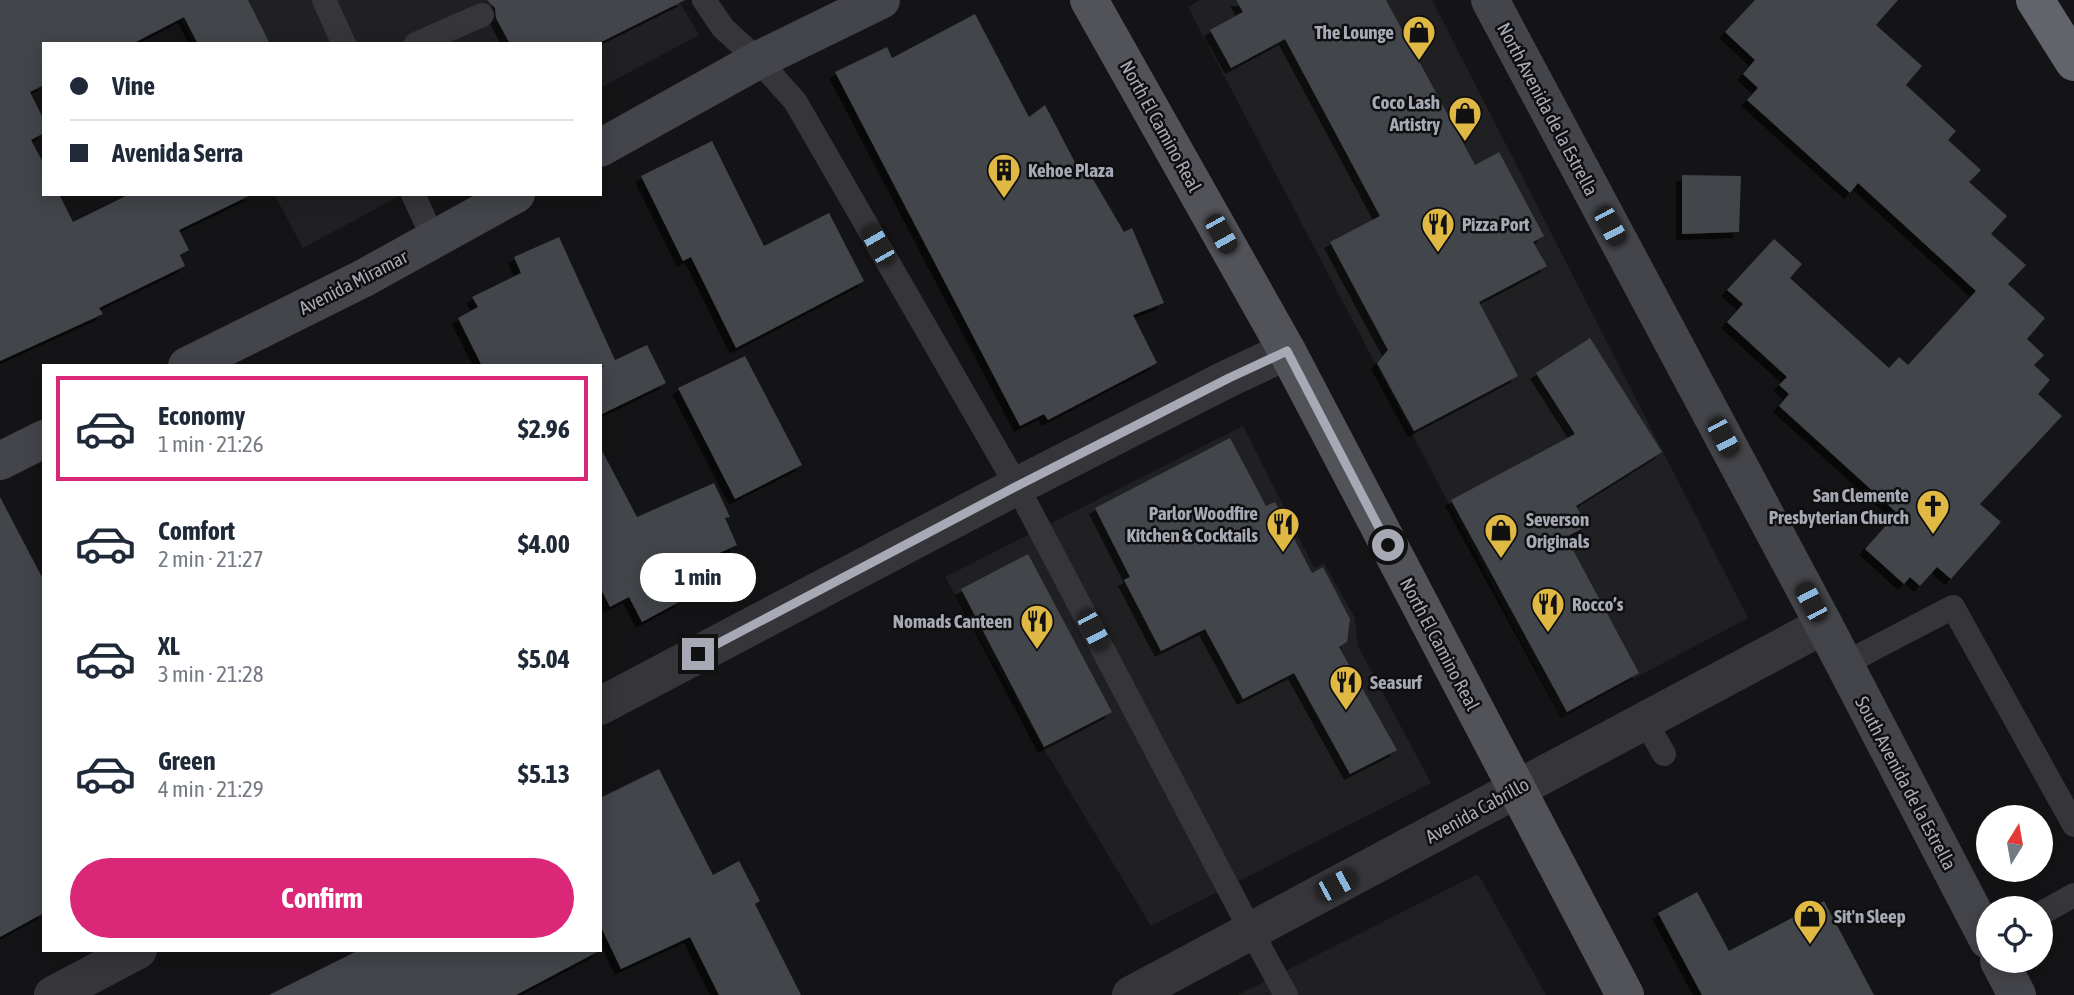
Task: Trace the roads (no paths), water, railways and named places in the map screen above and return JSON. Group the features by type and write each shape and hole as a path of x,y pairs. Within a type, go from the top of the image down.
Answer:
{"highway":[{"path":"2035,0 2074,62"}],"main road":[{"name":"North El Camino Real","path":"1089,0 1287,351 1625,995"}],"street":[{"path":"602,147 758,60 881,0"},
{"name":"North Avenida de la Estrella","path":"1490,0 1824,625"},
{"name":"Avenida Miramar","path":"191,364 362,279 512,196"},
{"path":"602,705 1017,486 1287,351"},
{"path":"0,461 42,440"},
{"name":"South Avenida de la Estrella","path":"1824,625 1976,917"},
{"name":"Avenida Cabrillo","path":"1131,995 1824,625"},
{"path":"54,995 134,952"},
{"path":"2005,973 2017,995"}],"lane":[{"path":"324,0 343,42"},
{"path":"704,0 723,28 758,60 795,101 1017,486 1286,995"},
{"path":"421,42 482,15"},
{"path":"414,196 434,240"},
{"path":"1844,664 1953,607 2074,825"},
{"path":"1645,721 1664,754"},
{"path":"2053,907 2074,895"}],"place":[{"name":"The Lounge","path":"1419,62"},
{"name":"Coco Lash Artistry","path":"1465,143"},
{"name":"Kehoe Plaza","path":"1004,200"},
{"name":"Pizza Port","path":"1438,254"},
{"name":"San Clemente Presbyterian Church","path":"1933,536"},
{"name":"Parlor Woodfire Kitchen & Cocktails","path":"1283,554"},
{"name":"Severson Originals","path":"1501,560"},
{"name":"Rocco’s","path":"1548,634"},
{"name":"Nomads Canteen","path":"1037,651"},
{"name":"Seasurf","path":"1346,712"},
{"name":"Sit'n Sleep","path":"1810,946"}]}
